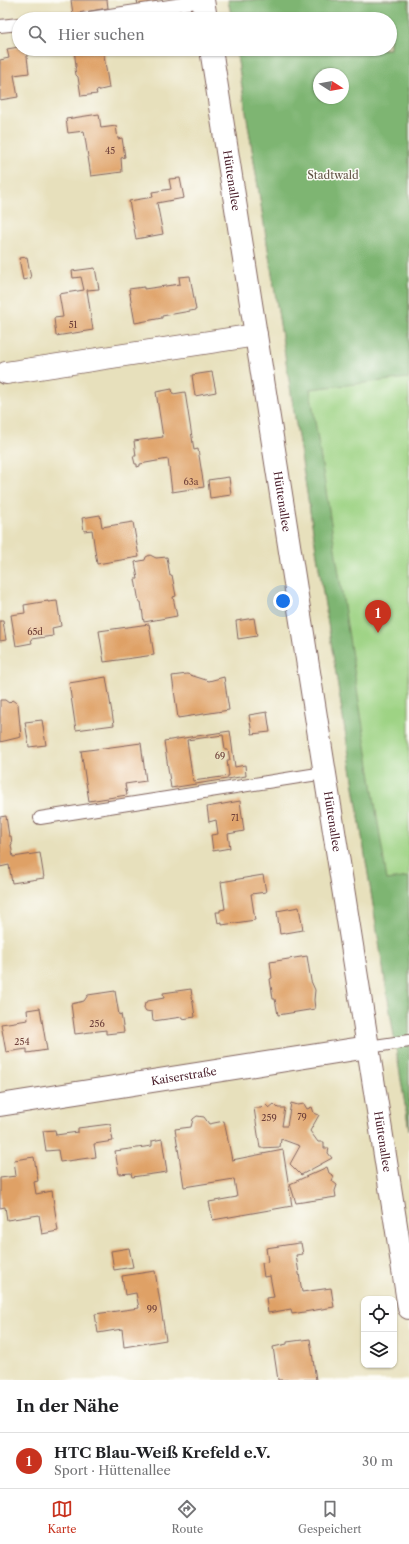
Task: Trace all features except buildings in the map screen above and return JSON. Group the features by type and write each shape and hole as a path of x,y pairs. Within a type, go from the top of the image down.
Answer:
{"street":[{"name":"Hüttenallee","path":"212,56 409,1308"},
{"path":"6,373 256,334"},
{"name":"Kaiserstraße","path":"0,1105 368,1047"}],"lane":[{"path":"154,12 204,7"},
{"path":"0,26 12,25"},
{"path":"40,818 324,773"},
{"path":"368,1047 409,1041"}],"green space":[{"name":"Stadtwald","path":"228,0 409,0 409,1128 237,56 397,56 397,12 231,12"},
{"name":"Stadtwald","path":"228,0 409,0 409,378 310,389 387,880 409,877 409,1130 237,56 397,56 397,12 231,12"}],"place":[{"name":"HTC Blau-Weiß Krefeld e.V.","path":"378,633"}]}
